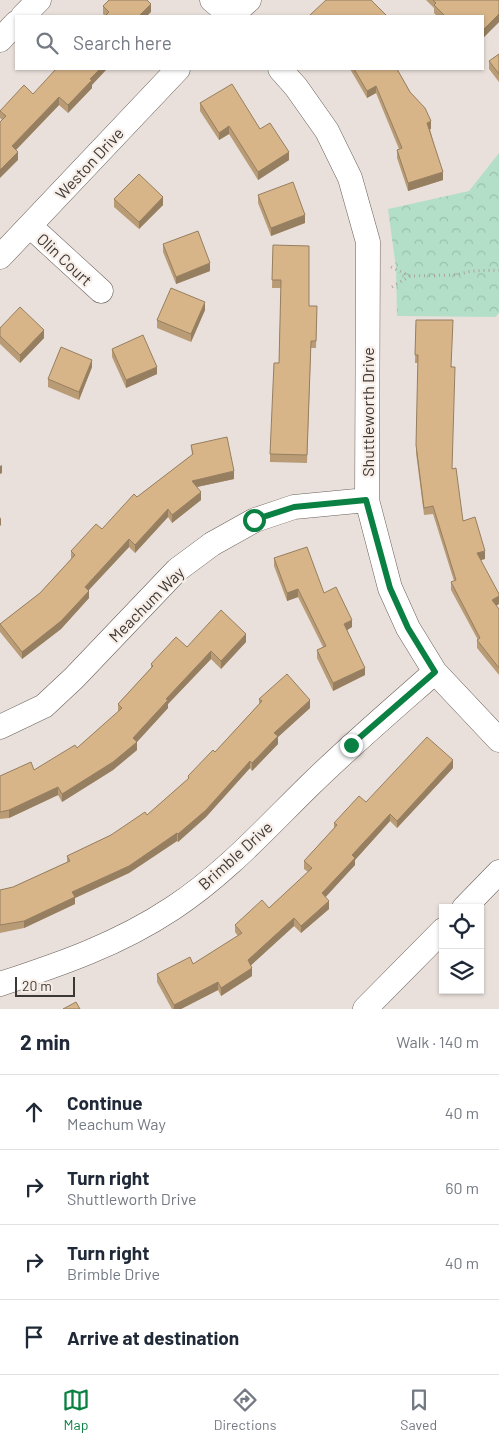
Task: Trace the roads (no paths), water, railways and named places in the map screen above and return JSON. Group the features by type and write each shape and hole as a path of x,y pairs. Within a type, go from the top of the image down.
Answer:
{"street":[{"path":"24,15 39,0"},
{"path":"212,0 230,15"},
{"path":"232,15 249,0"},
{"path":"0,40 15,24"},
{"name":"Weston Drive","path":"0,257 177,70"},
{"name":"Shuttleworth Drive","path":"281,70 296,87 327,131 350,178 368,242 366,500 390,588 408,628 435,672 499,740"},
{"name":"Olin Court","path":"30,226 101,291"},
{"name":"Meachum Way","path":"0,727 44,706 74,678 177,570 212,544 254,520 294,507 366,500"},
{"name":"Brimble Drive","path":"0,984 56,966 120,939 173,908 216,876 351,745 435,672"},
{"path":"468,904 499,872"},
{"path":"365,1009 439,934"}]}
